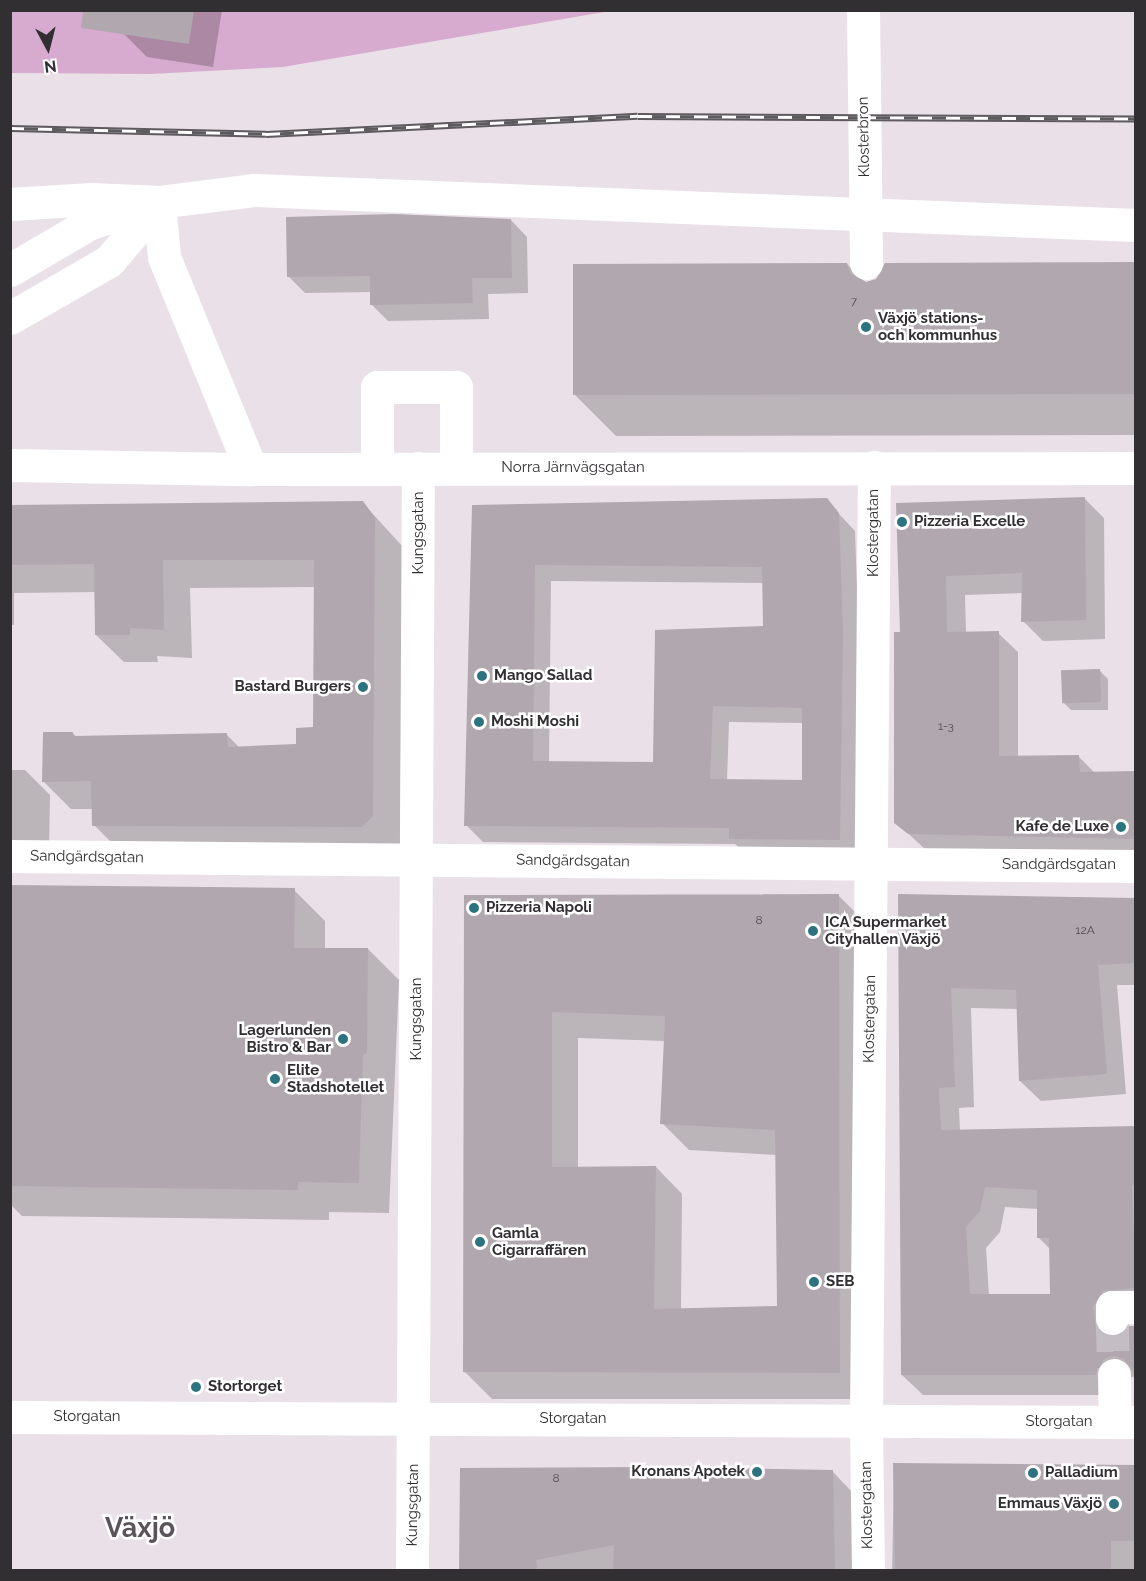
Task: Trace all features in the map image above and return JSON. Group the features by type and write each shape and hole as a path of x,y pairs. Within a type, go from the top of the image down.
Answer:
{"street":[{"name":"Klosterbron","path":"863,10 866,263"},
{"path":"10,270 90,223 159,202 254,190 1136,225"},
{"path":"10,204 92,199 159,202"},
{"path":"10,318 109,261 159,202"},
{"path":"159,202 164,257 252,469"},
{"path":"363,468 377,387 456,387 456,468"},
{"name":"Norra Järnvägsgatan","path":"10,465 252,469 1136,468"},
{"name":"Klostergatan","path":"868,1570 866,1421 874,467"},
{"name":"Kungsgatan","path":"412,1570 418,860 418,468"},
{"name":"Sandgärdsgatan","path":"10,856 1136,866"},
{"path":"1114,1375 1125,1422"},
{"name":"Storgatan","path":"10,1417 1125,1422"}],"shaded area":[{"path":"11,11 610,11 283,67 150,74 11,73"}],"building":[{"path":"83,10 194,10 189,44 81,28"},
{"path":"393,214 511,219 512,278 472,278 473,303 370,305 370,276 287,277 286,217"},
{"path":"1136,262 1136,394 573,395 573,264 847,263 850,273 866,282 876,279 885,263"},
{"path":"1085,497 1086,620 1021,622 1022,573 946,576 947,632 999,631 999,756 1079,755 1080,772 1136,771 1136,839 908,834 894,823 894,632 900,632 896,503"},
{"path":"827,498 839,513 843,633 840,840 729,839 729,828 464,826 472,505","holes":["535,565 762,567 763,626 655,630 653,762 533,761","713,706 802,708 802,780 710,779"]},
{"path":"363,501 375,518 373,816 362,827 92,826 91,781 42,782 43,732 73,732 73,736 227,733 228,747 296,744 296,728 313,727 314,560 163,560 164,630 130,628 130,635 95,635 94,564 10,565 10,505"},
{"path":"1100,669 1101,702 1062,703 1061,670"},
{"path":"10,885 295,888 294,948 368,948 367,1054 363,1054 359,1183 298,1182 298,1190 10,1186"},
{"path":"839,894 840,1373 463,1372 464,895","holes":["552,1012 665,1016 660,1124 775,1130 777,1306 654,1309 656,1166 552,1167"]},
{"path":"898,894 1136,898 1136,963 1098,965 1107,1074 1019,1081 1016,990 951,988 955,1087 939,1088 941,1130 1136,1126 1136,1185 1132,1185 1136,1288 1103,1291 1093,1307 1096,1327 1103,1334 1121,1334 1129,1326 1136,1326 1136,1375 1124,1359 1114,1356 1104,1359 1095,1375 901,1375","holes":["985,1187 1037,1190 1037,1238 1049,1238 1050,1294 970,1294 966,1227 980,1211"]},
{"path":"893,1463 1136,1465 1136,1541 1111,1541 1111,1570 895,1570"},
{"path":"651,1467 833,1470 835,1570 613,1570 614,1545 536,1560 537,1570 459,1570 460,1468"}],"tunnel":[{"path":"1112,1318 1114,1375"}],"railway":[{"path":"10,128 266,134 638,116 1136,119"}],"place":[{"name":"Växjö stations- och kommunhus","path":"866,327"},
{"name":"Pizzeria Excelle","path":"902,522"},
{"name":"Mango Sallad","path":"482,676"},
{"name":"Bastard Burgers","path":"363,687"},
{"name":"Moshi Moshi","path":"479,722"},
{"name":"Kafe de Luxe","path":"1121,827"},
{"name":"Pizzeria Napoli","path":"474,908"},
{"name":"ICA Supermarket Cityhallen Växjö","path":"813,931"},
{"name":"Lagerlunden Bistro & Bar","path":"343,1039"},
{"name":"Elite Stadshotellet","path":"275,1079"},
{"name":"Gamla Cigarraffären","path":"480,1242"},
{"name":"SEB","path":"814,1282"},
{"name":"Stortorget","path":"196,1387"},
{"name":"Kronans Apotek","path":"757,1472"},
{"name":"Palladium","path":"1033,1473"},
{"name":"Emmaus Växjö","path":"1114,1504"}],"district":[{"name":"Växjö","path":"140,1528"}]}
